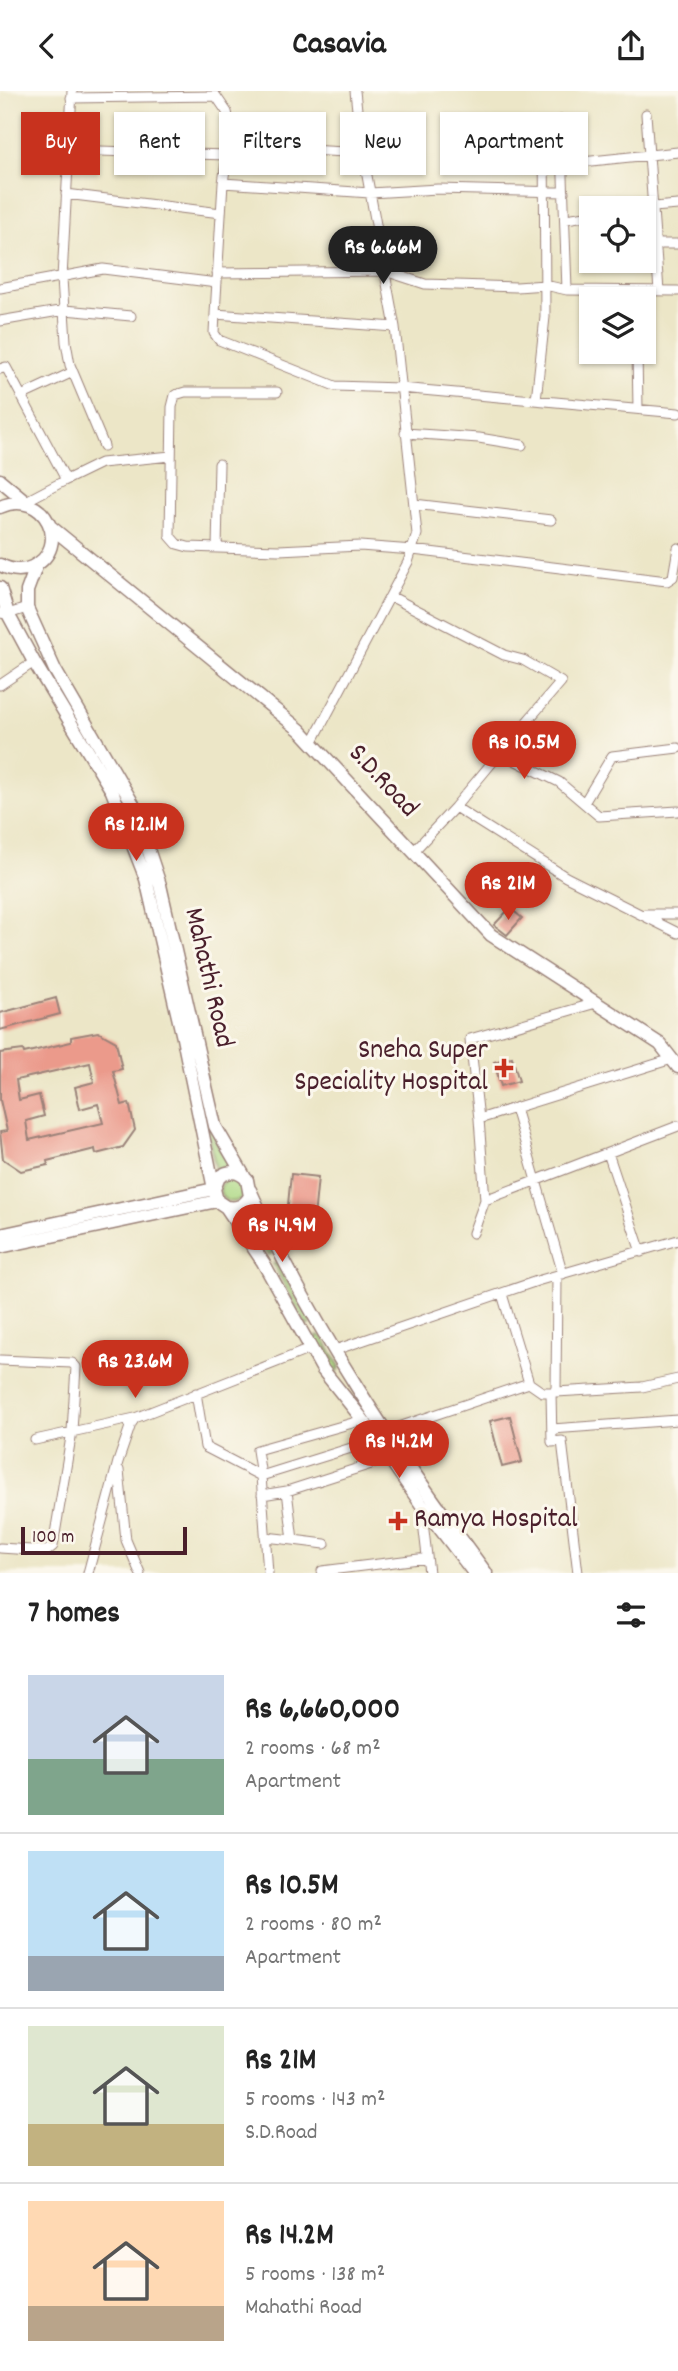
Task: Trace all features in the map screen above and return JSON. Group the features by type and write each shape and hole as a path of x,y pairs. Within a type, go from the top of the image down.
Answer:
{"street":[{"path":"355,91 358,112"},
{"path":"72,95 216,96 227,112"},
{"path":"646,114 652,196"},
{"path":"100,151 219,155"},
{"path":"588,161 678,152"},
{"path":"67,175 62,278 66,342 73,372 104,446"},
{"path":"224,175 214,333 219,340 335,386 400,388 678,413"},
{"path":"312,743 413,550 416,534 395,327 367,175"},
{"path":"536,400 545,317 544,175"},
{"path":"563,175 567,290"},
{"path":"223,183 370,193 438,189 564,192"},
{"path":"66,194 221,213"},
{"path":"656,207 678,205"},
{"path":"566,219 579,217"},
{"path":"659,291 656,244 678,244"},
{"path":"0,288 103,269 217,283"},
{"path":"218,273 385,271 425,284 517,287 545,285 579,291"},
{"path":"656,292 678,291"},
{"path":"0,321 65,310 131,316"},
{"path":"215,313 395,327"},
{"path":"637,364 638,409"},
{"path":"0,369 6,367 64,476 64,481"},
{"path":"21,396 73,372"},
{"path":"277,392 185,392 175,395 172,407 170,536 177,544 188,547 279,550 360,546 413,550 667,582 673,577 678,548"},
{"path":"405,433 479,438 522,445"},
{"path":"0,507 19,502 27,503 101,463 171,456"},
{"path":"217,548 219,464"},
{"name":"S.D.Road","path":"0,480 46,517 51,527 300,730 491,935 660,1044 675,1063"},
{"path":"414,504 551,520"},
{"path":"4,613 27,608 27,591 37,564 50,548 51,527"},
{"path":"0,565 16,570 37,564"},
{"name":"Mahathi Road","path":"0,589 4,613 112,791 154,887 186,1052 219,1199 263,1262 326,1375 363,1420 421,1504 474,1573"},
{"path":"390,596 504,655 523,660 562,682 414,852"},
{"name":"Mahathi Road","path":"27,608 55,670 133,804 215,1126 244,1175 313,1316 433,1502 486,1573"},
{"path":"0,685 34,663"},
{"path":"584,803 612,756 678,748"},
{"path":"500,753 559,782 599,815 678,811"},
{"path":"455,807 566,877 678,933"},
{"path":"642,913 678,914"},
{"path":"473,1233 485,1200 470,1039 596,1003"},
{"path":"479,1119 675,1063"},
{"path":"515,1108 560,1275 552,1442 562,1441 578,1573"},
{"path":"485,1200 678,1126"},
{"path":"608,1153 640,1252"},
{"path":"244,1175 231,1171 224,1173 215,1182 219,1199 232,1208 243,1205 250,1190"},
{"path":"0,1235 219,1199"},
{"path":"0,1247 219,1199"},
{"path":"335,1350 560,1275 678,1241"},
{"path":"263,1262 281,1254"},
{"path":"502,1294 529,1383 541,1392 642,1387 678,1379"},
{"path":"35,1440 135,1417 308,1345 325,1333"},
{"path":"0,1360 75,1364 72,1431 51,1550 0,1548"},
{"path":"326,1375 345,1366"},
{"path":"387,1431 529,1383"},
{"path":"196,1393 205,1447 261,1486 287,1491 390,1458"},
{"path":"88,1573 118,1462 135,1417"},
{"path":"268,1573 257,1450 363,1420"},
{"path":"552,1429 678,1420"},
{"path":"261,1486 377,1440"},
{"path":"118,1462 126,1540 140,1573"},
{"path":"287,1491 293,1540"},
{"path":"421,1504 429,1573"},
{"path":"265,1537 325,1544"},
{"path":"322,1571 427,1558"}],"green space":[{"path":"209,1125 219,1148 231,1165 216,1170 206,1126"},
{"path":"232,1178 241,1181 244,1190 241,1199 232,1202 223,1199 220,1190 223,1181"},
{"path":"252,1209 273,1253 268,1255 241,1215"},
{"path":"277,1262 312,1323 307,1326 273,1264"},
{"path":"322,1336 340,1367 335,1373 332,1373 312,1340"}],"building":[{"path":"510,908 522,918 507,935 494,925"},
{"path":"56,998 60,1014 0,1030 0,1013"},
{"path":"98,1032 116,1042 122,1069 113,1071 122,1105 129,1103 135,1130 123,1147 96,1154 95,1149 47,1161 48,1165 21,1171 3,1159 0,1132 7,1131 0,1100 0,1053 23,1050 24,1053 71,1042 71,1037","holes":["90,1063 94,1082 75,1087 80,1109 98,1104 103,1123 29,1140 26,1121 44,1116 39,1095 19,1100 16,1080"]},
{"path":"512,1057 519,1081 501,1086 494,1062"},
{"path":"291,1174 318,1177 314,1218 287,1215"},
{"path":"510,1416 522,1462 502,1467 490,1421"}],"place":[{"name":"Sneha Super Speciality Hospital","path":"504,1068"},
{"name":"Ramya Hospital","path":"398,1521"}]}
